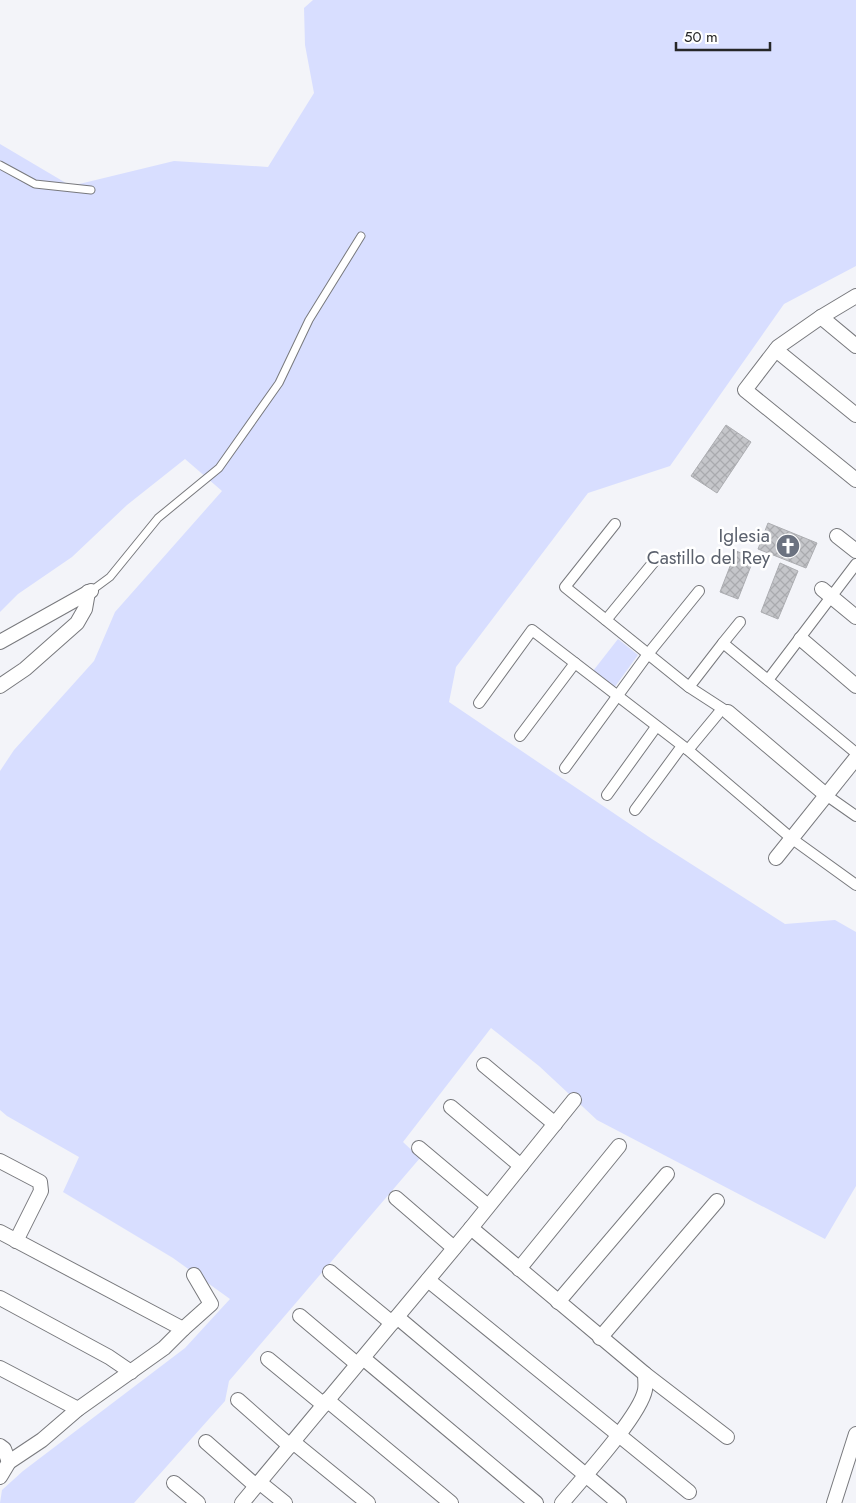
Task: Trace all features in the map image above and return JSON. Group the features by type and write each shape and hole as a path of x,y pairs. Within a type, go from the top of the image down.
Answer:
{"street":[{"path":"856,296 789,338 776,350 745,390 856,480"},
{"path":"822,317 856,346"},
{"path":"776,350 856,415"},
{"path":"615,524 565,587 689,687 725,710 826,795 856,816"},
{"path":"837,536 856,551"},
{"path":"606,620 657,558"},
{"path":"768,680 801,639 827,593 856,564"},
{"path":"565,768 648,654 699,591"},
{"path":"0,642 89,592"},
{"path":"0,686 25,669 77,623 85,609 89,592"},
{"path":"827,593 856,618"},
{"path":"689,687 740,622"},
{"path":"479,703 532,630 685,748 791,838 856,885"},
{"path":"801,639 856,686"},
{"path":"723,643 856,752"},
{"path":"520,736 575,663"},
{"path":"636,810 685,748 725,710"},
{"path":"607,795 656,727"},
{"path":"776,858 856,758"},
{"path":"484,1064 555,1124"},
{"path":"242,1503 471,1228 574,1100"},
{"path":"451,1107 521,1166"},
{"path":"519,1269 618,1146"},
{"path":"419,1148 488,1206"},
{"path":"0,1161 40,1182 41,1186 41,1191 16,1241"},
{"path":"558,1302 667,1174"},
{"path":"396,1198 454,1248"},
{"path":"600,1338 718,1201"},
{"path":"471,1228 600,1338 727,1437"},
{"path":"0,1232 183,1329"},
{"path":"330,1272 394,1320 619,1503"},
{"path":"0,1477 8,1462 42,1440 78,1409 164,1348 211,1304 194,1275"},
{"path":"428,1280 690,1492"},
{"path":"0,1298 109,1357 131,1372"},
{"path":"300,1316 360,1361 536,1503"},
{"path":"268,1359 451,1503"},
{"path":"0,1368 78,1409"},
{"path":"562,1503 618,1434 639,1404 644,1390 645,1374"},
{"path":"238,1400 291,1444 368,1503"},
{"path":"834,1503 856,1434"},
{"path":"206,1442 285,1503"},
{"path":"0,1446 4,1449 8,1462"},
{"path":"174,1483 198,1503"}],"lane":[{"path":"0,165 35,184 91,190"},
{"path":"89,592 110,577 158,518 219,468 279,383 309,320 361,236"}],"shaded area":[{"path":"313,0 856,0 856,266 784,304 670,466 588,493 456,667 449,702 652,839 785,924 835,920 856,932 856,1186 825,1239 597,1120 539,1066 491,1028 403,1142 420,1158 229,1381 225,1401 134,1503 0,1503 2,1490 23,1471 185,1348 230,1299 173,1258 63,1192 79,1157 7,1116 0,1110 0,771 14,750 94,661 115,612 222,491 185,459 127,505 72,557 18,594 0,612 0,144 71,186 174,161 268,167 314,93 305,45 304,8"},
{"path":"618,639 638,655 614,688 593,671"}],"building":[{"path":"726,425 751,442 717,493 691,476"},
{"name":"Iglesia Castillo del Rey","path":"768,523 817,543 806,568 758,549"},
{"path":"736,551 754,558 738,599 720,592"},
{"path":"780,563 798,571 778,619 761,612"}],"place":[{"name":"Iglesia Castillo del Rey","path":"788,546"}]}
